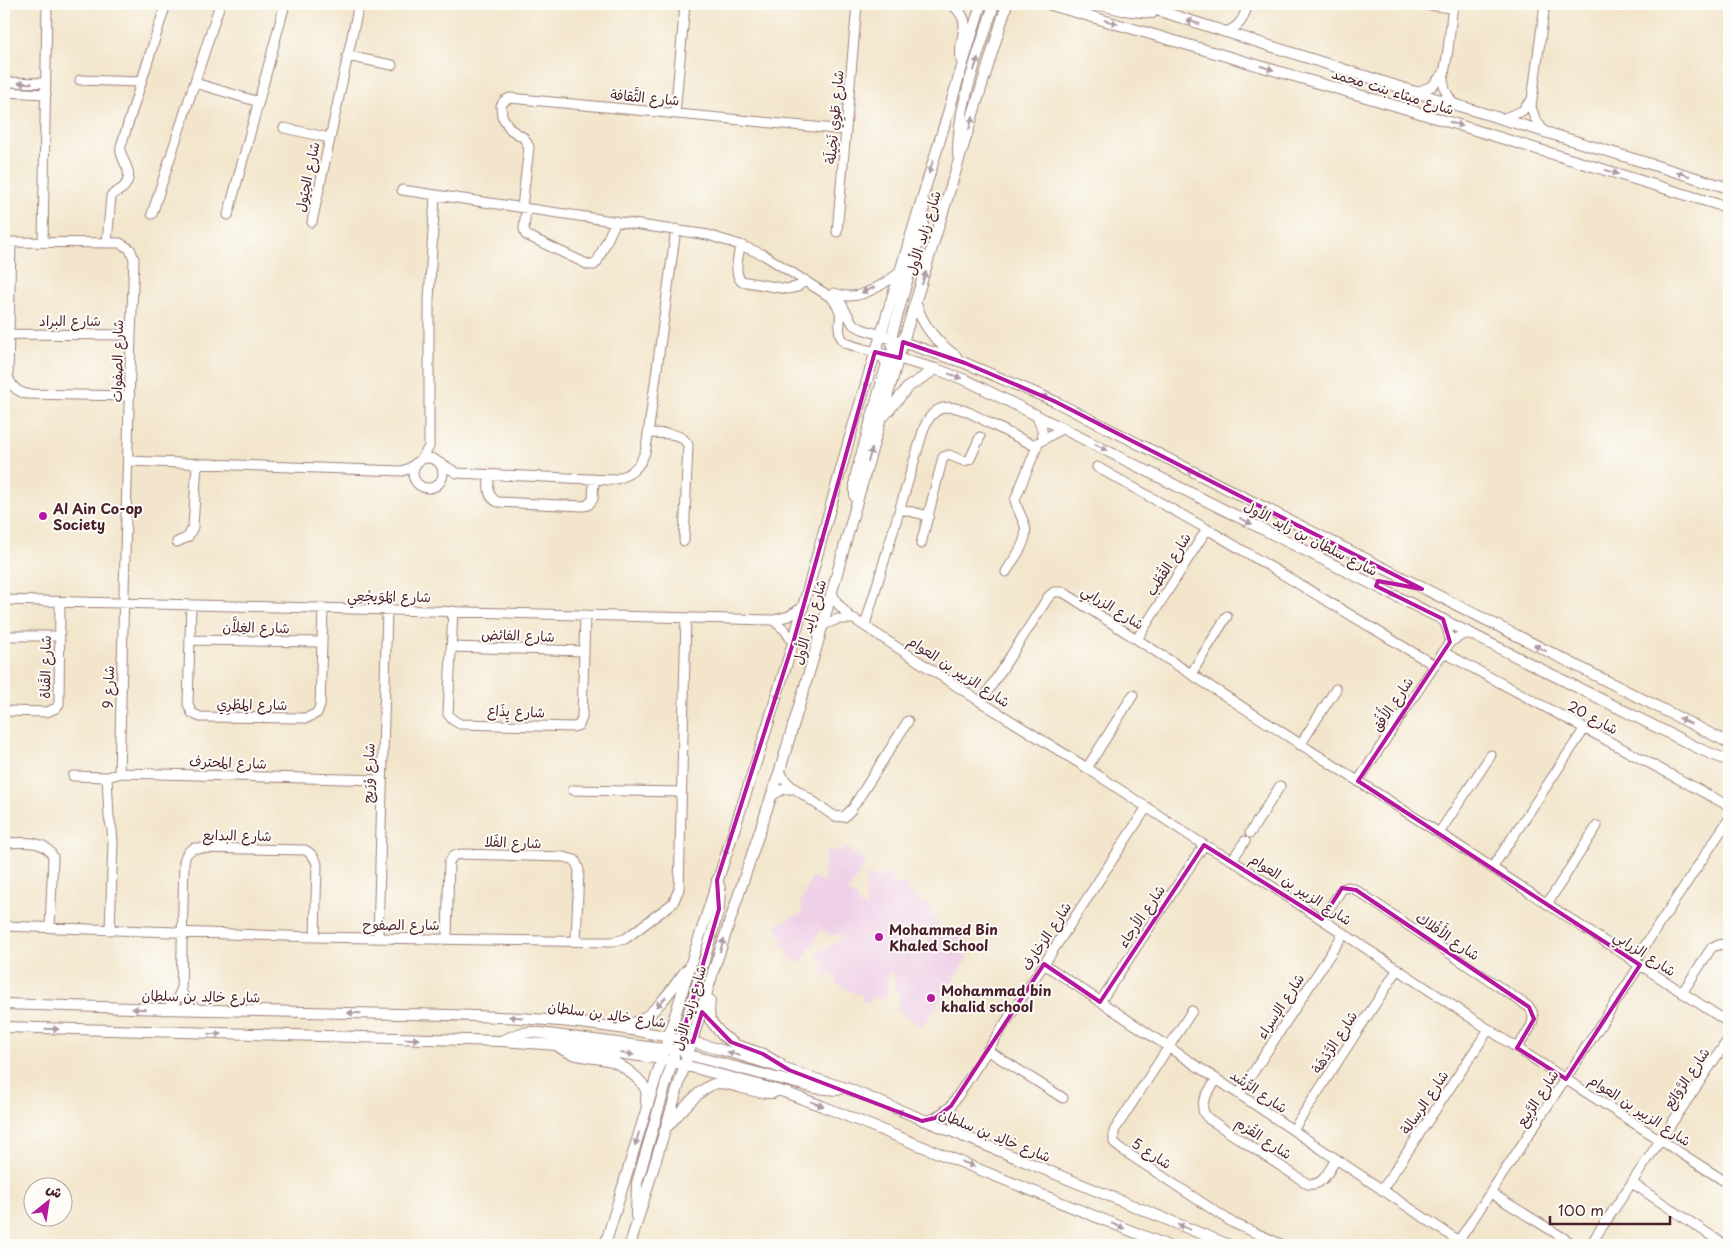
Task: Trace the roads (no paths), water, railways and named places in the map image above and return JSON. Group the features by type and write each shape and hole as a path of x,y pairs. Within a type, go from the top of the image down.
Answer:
{"main road":[{"path":"952,4 962,14 965,21 960,44 962,65"},
{"name":"شارع زايد الأول","path":"669,1037 717,880 762,747 793,643 848,440 875,353 886,336 900,272 981,4"},
{"path":"959,163 958,138 961,112 994,4"},
{"name":"شارع زايد الأول","path":"693,1042 714,969 780,770 879,424 1007,4"},
{"name":"شارع ميثاء بنت محمد","path":"1048,4 1371,98 1729,208"},
{"path":"1096,4 1136,12 1163,12"},
{"name":"شارع ميثاء بنت محمد","path":"1138,4 1452,104 1729,188"},
{"path":"900,358 886,336 923,225 923,193"},
{"path":"916,304 920,318 930,332 946,349 965,363"},
{"name":"شارع سلطان بن زايد الأول","path":"886,336 1000,376 1071,410 1729,743"},
{"path":"856,505 854,479 887,363 882,356 875,353"},
{"name":"شارع سلطان بن زايد الأول","path":"875,353 900,358 968,381 1729,762"},
{"path":"879,424 908,387 936,369"},
{"path":"1347,572 1352,565 1358,563 1393,581 1422,589"},
{"path":"637,1224 635,1204 637,1183 675,1052 720,909 721,894 717,880"},
{"path":"579,1022 631,1024 641,1020 668,995 691,963"},
{"path":"714,969 709,1011 713,1025 731,1042 763,1054 789,1070"},
{"name":"شارع خالِد بن سلطان","path":"4,1004 165,1010 492,1016 579,1022 669,1037 675,1052 686,1066 784,1092 875,1126 1166,1245"},
{"name":"شارع خالِد بن سلطان","path":"4,1027 501,1041 675,1052 693,1042 846,1088 922,1121 1229,1245"},
{"path":"501,1041 521,1033 532,1032 675,1052 815,1088 835,1090 846,1088"},
{"path":"557,1045 566,1052 576,1056 613,1062 635,1077 646,1092 644,1118"},
{"name":"شارع زايد الأول","path":"605,1245 644,1118 675,1052"},
{"name":"شارع زايد الأول","path":"630,1245 686,1066"},
{"path":"666,1128 705,1088 713,1084 722,1084 759,1093 784,1092"}],"street":[{"path":"43,242 47,4"},
{"path":"130,396 26,394 14,388 10,383 8,376 10,334 7,242 110,243 114,195 124,186 128,178 128,168 120,149 166,4"},
{"path":"152,214 220,4"},
{"path":"228,214 285,4"},
{"name":"شارع الحِيُول","path":"312,222 359,4"},
{"path":"674,114 685,4"},
{"name":"شارع طَوِي نَخِيلَة","path":"837,232 857,4"},
{"path":"1225,32 1235,28 1244,16 1248,4"},
{"path":"1421,4 1452,6 1448,50 1443,74 1444,85 1452,104"},
{"path":"1544,4 1531,101 1533,113 1544,132"},
{"path":"1244,16 1246,32 1252,40"},
{"path":"347,56 392,65"},
{"path":"1417,92 1432,86 1443,74"},
{"path":"80,80 141,82"},
{"path":"4,82 46,83"},
{"path":"195,83 259,102"},
{"path":"4,92 46,94"},
{"name":"شارع الثَّقافة","path":"524,208 530,150 527,141 510,129 502,116 501,106 507,99 513,98 846,130"},
{"path":"1502,119 1522,112 1531,101"},
{"name":"شارع الحِيُول","path":"284,128 330,138"},
{"path":"402,190 676,229 708,235 740,245 769,258 829,296 837,304 840,313 839,332 843,340 875,353"},
{"path":"435,195 429,300 428,447 443,473 440,482"},
{"path":"524,208 524,230 526,235 589,265 594,265 597,262 616,221"},
{"path":"402,471 418,485 427,488 436,486 457,474 620,479 637,468 643,459 648,433 676,229"},
{"name":"شارع الصفوات","path":"110,243 127,246 133,252 134,259 124,603"},
{"path":"740,245 737,272 741,281 787,289 797,287 805,280"},
{"path":"805,280 832,293 854,296 885,282 900,272"},
{"path":"832,293 841,301 853,324 862,329 886,336"},
{"name":"شارع البراد","path":"10,334 131,335"},
{"path":"865,625 927,421 938,411 945,408 960,408 1031,444 1040,442 1064,428"},
{"path":"1006,572 1026,536 1026,525 1017,509 1015,500 1040,442 1042,429 1036,414"},
{"path":"648,433 676,435 684,439 688,445 684,541"},
{"path":"921,544 943,457 948,455 964,461 970,459 980,437"},
{"path":"414,481 412,471 428,447"},
{"path":"128,461 402,471 418,461 429,457 457,474"},
{"path":"177,542 188,537 193,527 197,463"},
{"path":"1096,467 1206,529 1434,665"},
{"path":"489,475 489,493 498,502 583,506 588,505 593,499 594,479"},
{"path":"900,509 929,516"},
{"name":"شارع القُطُب","path":"1137,639 1206,529"},
{"name":"شارع الزرابي","path":"981,702 1049,596 1054,592 1060,591 1439,833 1729,1023"},
{"name":"شارع الزبير بن العوام","path":"832,593 841,608 855,620 1204,845 1232,860 1488,1030 1662,1139 1729,1184"},
{"name":"شارع المُوَيجْعِي","path":"4,600 773,620 789,616 803,607"},
{"name":"شارع القَناة","path":"4,711 47,712 56,708 59,700 60,602"},
{"name":"شارع 9","path":"120,773 124,603"},
{"name":"شارع المِطْرِي","path":"191,605 188,704 192,713 200,717 307,718 314,715 320,706 323,609"},
{"name":"شارع وْرَيج","path":"378,938 387,609"},
{"name":"شارع يِذَاع","path":"453,611 448,714 452,720 460,724 579,725 582,718 585,615"},
{"path":"1191,674 1227,616"},
{"name":"شارع الصفوح","path":"4,926 315,937 619,941 673,903 679,889 686,618"},
{"path":"823,625 838,619 855,620"},
{"path":"1443,619 1448,630 1450,642 1462,635 1471,634"},
{"path":"773,620 785,630 793,643"},
{"path":"4,636 59,636"},
{"name":"شارع الغِلاَّن","path":"191,640 321,642"},
{"name":"شارع الأُفُق","path":"1358,782 1450,642"},
{"name":"شارع الفائض","path":"452,647 583,651"},
{"name":"شارع 20","path":"1444,652 1729,806"},
{"path":"1300,745 1336,689"},
{"path":"1087,768 1133,695"},
{"path":"780,770 784,779 795,789 834,816 844,816 853,806 908,721"},
{"path":"1492,868 1585,728"},
{"path":"1439,833 1491,755"},
{"name":"شارع المحترف","path":"73,776 107,777 120,773 382,780"},
{"path":"107,777 109,817 113,842 110,930"},
{"path":"1232,860 1280,786"},
{"path":"771,796 784,789 795,789"},
{"path":"573,790 681,792"},
{"name":"شارع الزخارف","path":"922,1121 935,1118 951,1106 1147,807"},
{"name":"شارع الرَّبِيع","path":"1457,1243 1566,1079 1729,819"},
{"path":"1546,904 1597,826"},
{"path":"4,843 42,844 51,852 53,857 50,927"},
{"name":"شارع الأرجاء","path":"1100,1002 1204,845"},
{"name":"شارع البدايع","path":"181,991 184,862 188,851 194,848 305,850 313,856 317,864 315,937"},
{"name":"شارع الفَلا","path":"447,938 449,862 454,856 463,854 564,857 574,860 579,870 576,940"},
{"name":"شارع الأَفْلاك","path":"1322,919 1342,889 1348,887 1356,890 1532,1010 1534,1019 1517,1048"},
{"name":"شارع الإسراء","path":"1239,1094 1344,934"},
{"path":"1682,993 1712,947 1722,944 1728,945"},
{"name":"شارع الرُّشْد","path":"1044,964 1382,1190 1457,1243"},
{"name":"شارع الرُّدْهَة","path":"1293,1130 1398,970"},
{"path":"165,1010 175,1002 181,991"},
{"path":"181,991 187,1002 200,1010"},
{"name":"شارع 5","path":"1192,1011 1114,1131 1114,1142 1121,1149 1233,1223 1283,1245"},
{"name":"شارع الرسالة","path":"1382,1190 1488,1030"},
{"name":"شارع الرَّوَائِع","path":"1590,1245 1729,1038"},
{"path":"987,1050 1063,1098"},
{"name":"شارع القُرْم","path":"1217,1079 1203,1100 1202,1111 1209,1119 1308,1184 1313,1185 1321,1182 1336,1159"},
{"path":"951,1106 954,1126 963,1136"},
{"path":"1632,1182 1725,1245"},
{"path":"1491,1193 1575,1245"}],"place":[{"name":"Al Ain Co-op Society","path":"43,516"},
{"name":"Mohammed Bin Khaled School","path":"879,937"},
{"name":"Mohammad bin khalid school","path":"931,998"}]}
